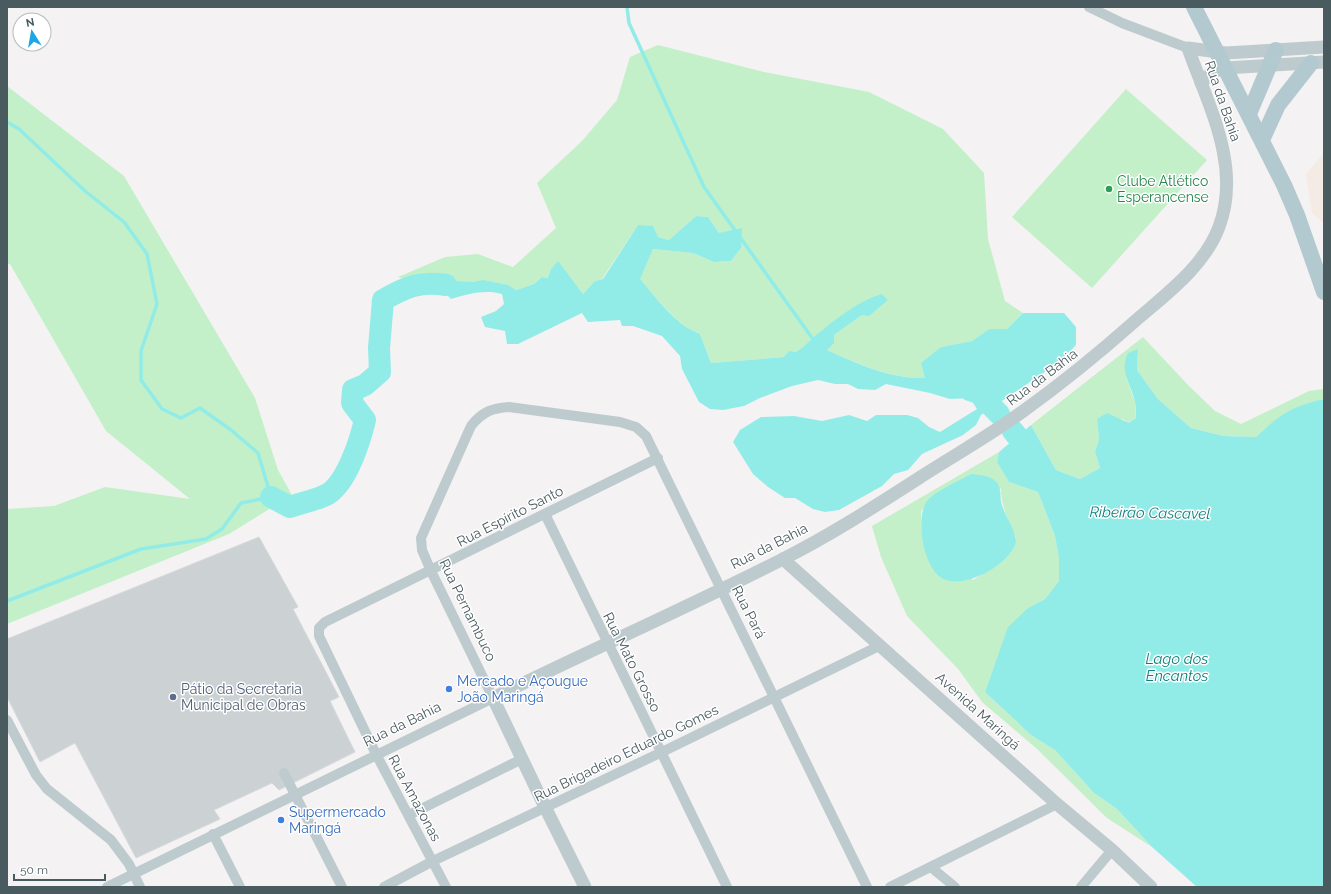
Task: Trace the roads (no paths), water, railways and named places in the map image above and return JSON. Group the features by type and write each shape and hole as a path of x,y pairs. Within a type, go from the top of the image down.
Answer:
{"main road":[{"path":"1194,7 1249,114 1298,215 1324,292"},
{"path":"1249,114 1276,50"},
{"path":"1262,140 1278,105 1318,62"}],"street":[{"path":"1089,7 1122,23 1188,48 1217,52 1324,47"},
{"name":"Rua da Bahia","path":"107,887 376,754 783,559 874,507 1020,414 1092,359 1182,280 1199,260 1219,228 1224,208 1227,171 1216,122 1188,48"},
{"path":"1201,83 1212,72 1225,68 1318,62"},
{"name":"Rua Pará","path":"509,407 620,422 636,426 646,436 867,887"},
{"name":"Rua Pernambuco","path":"509,407 495,408 486,412 471,426 423,531 421,538 422,550 545,807 586,887"},
{"name":"Rua Espírito Santo","path":"319,636 319,628 325,622 658,458"},
{"name":"Rua Mato Grosso","path":"545,514 606,643 662,752 727,887"},
{"name":"Avenida Maringá","path":"783,559 881,645 1057,804 1112,850 1151,887"},
{"name":"Rua Amazonas","path":"319,636 376,754 446,887"},
{"name":"Rua Brigadeiro Eduardo Gomes","path":"384,887 433,861 662,752 881,645"},
{"path":"7,720 36,775 47,789 92,823 122,853 140,887"},
{"path":"409,815 522,759"},
{"path":"284,773 342,887"},
{"path":"890,887 932,868 1057,804"},
{"path":"212,834 240,887"},
{"path":"1081,887 1112,850"},
{"path":"932,868 955,887"}],"water":[{"path":"696,216 708,217 719,233 742,228 741,248 731,261 714,262 693,253 653,249 640,279 675,318 691,330 700,334 711,363 784,357 789,351 795,352 802,348 816,335 848,311 864,301 882,294 888,300 869,316 862,315 834,335 834,343 827,350 874,370 899,376 925,378 921,363 941,347 972,341 989,329 1007,329 1023,313 1064,313 1076,327 1076,345 1061,361 981,415 976,425 963,435 922,454 908,470 894,474 882,486 839,510 825,512 813,509 795,498 785,498 768,487 753,474 733,442 740,430 761,417 794,416 822,421 849,415 867,421 876,415 907,415 918,418 929,427 940,432 977,409 970,398 950,399 930,393 886,384 875,390 858,389 848,384 835,384 818,380 792,386 760,398 744,406 723,410 710,409 699,402 682,369 680,356 662,336 633,326 622,326 620,320 588,322 582,313 518,344 507,344 505,331 485,327 481,317 496,311 504,304 502,294 483,292 451,299 443,291 420,291 412,282 441,280 473,282 483,280 508,285 516,290 534,284 542,277 548,278 551,269 558,261 583,294 595,281 603,279 638,225 653,226 658,237 669,240"},
{"name":"Lago dos Encantos","path":"1138,349 1137,370 1158,399 1191,428 1224,436 1256,437 1279,417 1294,408 1324,399 1324,887 1197,887 1152,847 1117,809 1094,793 1055,750 1031,735 985,692 1008,627 1028,608 1045,599 1059,581 1059,558 1055,536 1038,492 1009,482 997,462 999,452 1031,425 1056,470 1080,479 1100,468 1095,452 1099,439 1097,419 1107,413 1129,423 1136,418 1135,402 1125,372 1125,366 1128,353"},
{"path":"971,474 989,477 997,482 1000,490 1001,502 1014,532 1016,543 1004,560 985,573 975,578 965,580 946,580 938,575 932,567 923,545 921,520 923,509 931,497"}],"waterway":[{"path":"627,7 629,23 704,187 815,342"},
{"path":"7,122 19,129 85,191 124,222 147,254 157,304 141,351 141,380 162,409 181,418 200,408 231,430 258,453 271,497 241,503 222,529 206,539 141,549 7,601"},
{"name":"Ribeirão Cascavel","path":"271,497 290,507 324,496 335,488 347,471 352,460 365,420 352,403 353,390 365,385 380,372 379,348 383,300 413,286 428,284 446,285"},
{"name":"Ribeirão Cascavel","path":"970,390 979,393 999,414"},
{"name":"Ribeirão Cascavel","path":"1013,431 1036,460"}],"place":[{"name":"Clube Atlético Esperancense","path":"1109,189"},
{"name":"Mercado e Açougue João Maringá","path":"449,689"},
{"name":"Pátio da Secretaria Municipal de Obras","path":"173,697"},
{"name":"Supermercado Maringá","path":"281,820"}]}
